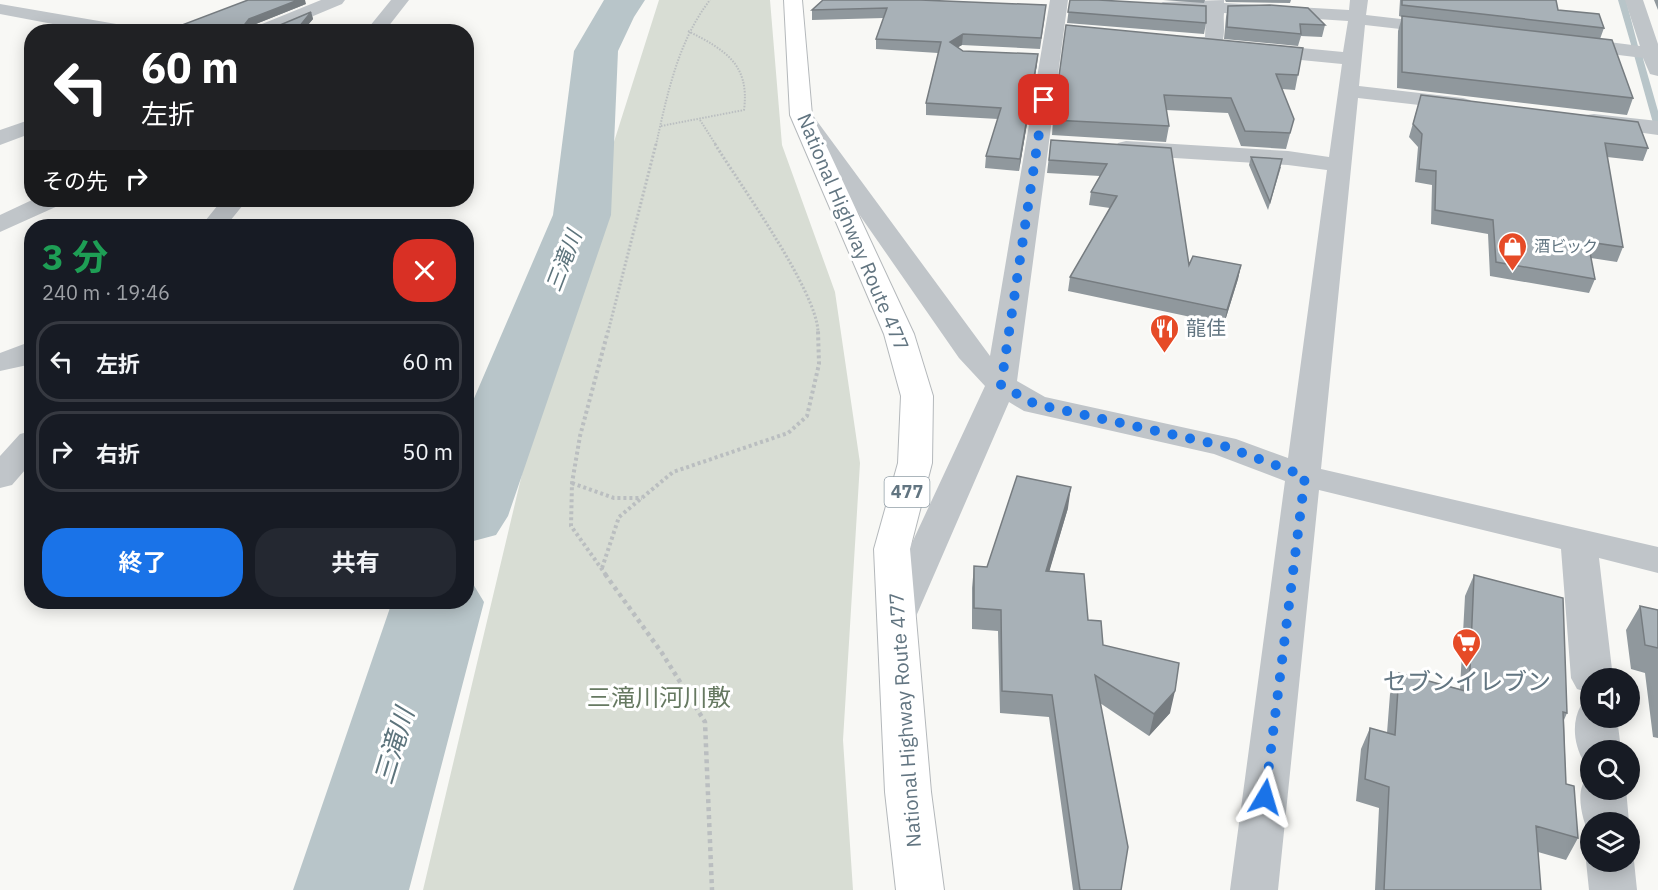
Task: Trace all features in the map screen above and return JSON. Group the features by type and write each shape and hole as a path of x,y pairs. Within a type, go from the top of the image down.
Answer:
{"highway":[{"name":"National Highway Route 477","path":"793,0 801,115 900,334 916,396 915,463 892,549 908,792 920,890"}],"street":[{"path":"331,21 336,0"},
{"path":"278,24 336,0"},
{"path":"380,24 400,0"},
{"path":"1634,0 1653,51 1658,75"},
{"path":"40,15 78,3"},
{"path":"1149,6 1215,5 1357,12 1462,31"},
{"path":"1157,41 1203,44 1214,40 1215,5"},
{"path":"0,9 87,24"},
{"path":"897,618 1001,385 1037,143 1039,56 1061,11"},
{"path":"1254,890 1305,476 1357,12"},
{"path":"1557,42 1653,51"},
{"path":"1191,44 1350,75 1480,106"},
{"path":"801,115 970,352 1001,385 1035,404 1224,446 1305,476 1658,560"},
{"path":"1575,118 1658,128"},
{"path":"0,138 24,128"},
{"path":"1037,143 1061,145"},
{"path":"0,144 24,149"},
{"path":"1109,147 1288,158 1340,165"},
{"path":"0,224 36,207"},
{"path":"219,219 229,207"},
{"path":"0,362 24,355"},
{"path":"0,477 24,450"},
{"path":"1579,542 1591,668"},
{"path":"1611,872 1613,890"}],"path":[{"path":"710,0 702,7 688,31 661,126 580,436 572,483 571,526 662,653 705,722 712,890"},
{"path":"661,126 744,110 745,87 741,72 728,52 688,31"},
{"path":"602,568 619,517 673,472 788,434 807,416 819,364 818,321 801,282 700,120"},
{"path":"572,483 614,498 642,498"}],"green space":[{"name":"三滝川河川敷","path":"659,0 770,0 782,145 835,292 860,463 843,740 853,890 423,890 527,453 613,145"}],"building":[{"path":"248,0 298,0 249,19 245,24 185,24"},
{"path":"823,0 920,0 1046,5 1041,38 963,34 950,42 963,51 1038,54 1020,159 986,156 1001,108 926,103 941,42 876,39 887,8 812,10"},
{"path":"1070,0 1206,6 1206,23 1068,12"},
{"path":"1402,0 1556,0 1558,10 1599,14 1604,28 1402,5"},
{"path":"1270,5 1308,8 1325,25 1300,24 1301,34 1227,27 1228,6"},
{"path":"311,12 301,24 282,24"},
{"path":"1402,16 1612,40 1633,98 1402,72"},
{"path":"1066,25 1303,48 1298,75 1276,74 1294,119 1290,133 1245,131 1231,98 1164,95 1169,126 1053,120"},
{"path":"1421,95 1638,122 1648,148 1605,143 1623,247 1588,242 1595,279 1496,262 1493,220 1435,210 1436,171 1419,169 1422,134 1413,124"},
{"path":"1051,140 1171,148 1189,265 1193,256 1241,265 1227,310 1070,277 1117,196 1091,192 1107,164 1049,160"},
{"path":"1251,157 1282,159 1270,202"},
{"path":"1017,476 1071,487 1046,571 1084,574 1088,620 1101,621 1103,645 1179,663 1175,691 1154,714 1095,675 1128,847 1121,890 1080,890 1052,695 1002,691 1001,610 974,608 974,566 987,567"},
{"path":"1474,575 1563,598 1567,713 1563,712 1566,784 1574,786 1578,838 1536,826 1541,890 1384,890 1389,787 1365,779 1370,728 1395,735 1399,673 1469,692"},
{"path":"1640,606 1658,610 1658,648 1645,645"}],"waterway":[{"name":"三滝川","path":"474,495 582,215 596,51 613,16 625,0"},
{"path":"1622,0 1636,48"},
{"path":"1638,55 1657,123"},
{"name":"三滝川","path":"351,890 436,609"}],"place":[{"name":"酒ビック","path":"1513,272"},
{"name":"龍佳","path":"1165,354"},
{"name":"セブンイレブン","path":"1467,668"}],"route":[{"path":"1044,100 1001,385 1035,404 1224,446 1305,476 1265,797"}]}
